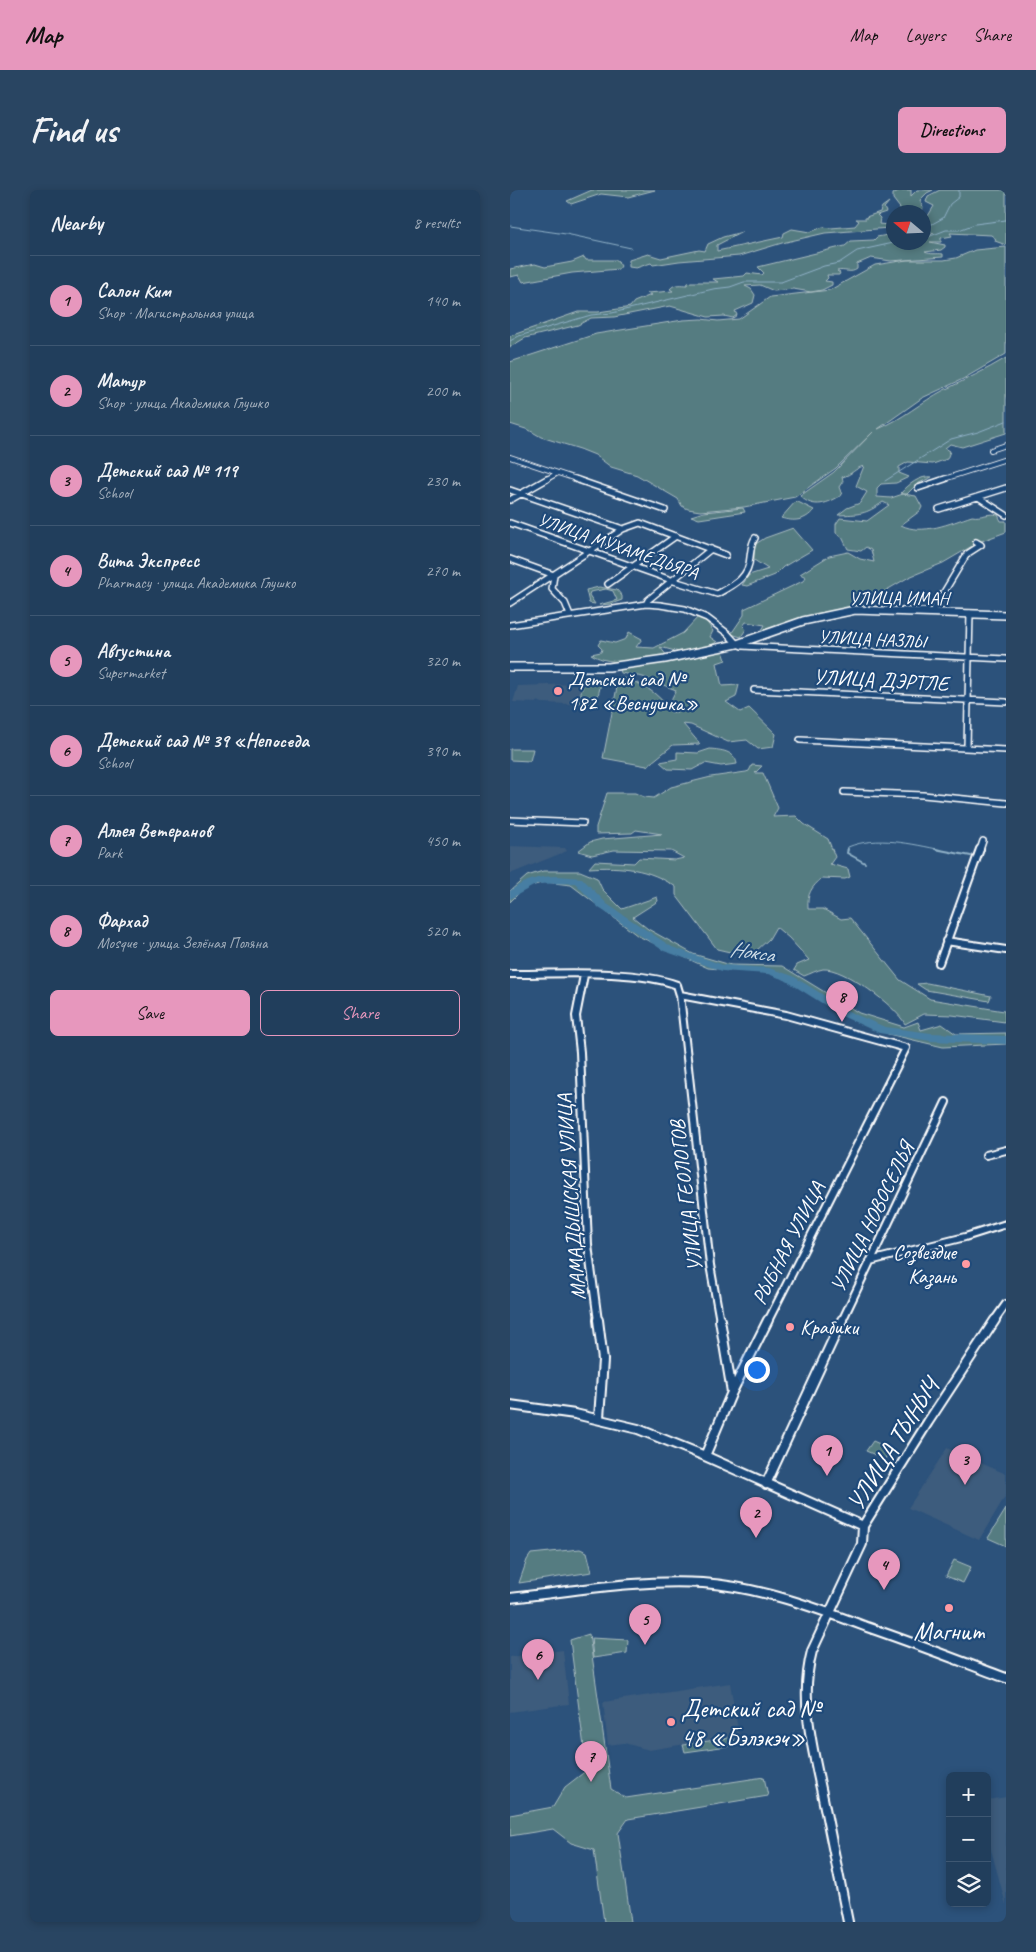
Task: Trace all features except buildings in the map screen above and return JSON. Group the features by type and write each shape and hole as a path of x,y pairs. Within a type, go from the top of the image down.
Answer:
{"street":[{"path":"991,450 1006,445"},
{"path":"1000,447 1006,453"},
{"path":"510,457 665,510"},
{"path":"918,488 1006,459"},
{"name":"УЛИЦА МУХАМЕДЬЯРА","path":"510,500 556,474"},
{"path":"939,509 1006,488"},
{"name":"УЛИЦА МУХАМЕДЬЯРА","path":"510,490 623,530"},
{"path":"978,497 1006,515"},
{"name":"УЛИЦА МУХАМЕДЬЯРА","path":"510,523 674,581 717,594 735,584 744,576 749,568 750,544 754,538"},
{"path":"510,603 623,530 640,524 726,555"},
{"path":"608,584 676,536"},
{"path":"932,612 968,554 981,545 976,542"},
{"path":"646,604 648,600 674,581 711,549"},
{"path":"510,559 554,575"},
{"path":"554,575 552,588 565,603 570,615"},
{"path":"510,596 516,599"},
{"path":"510,625 646,604 668,605 704,614 737,644"},
{"name":"УЛИЦА ИМАН","path":"510,667 609,667 685,656 737,644 803,621 855,610 1006,615"},
{"path":"967,747 966,700 970,658 970,613"},
{"name":"УЛИЦА НАЗЛЫ","path":"737,644 769,648 1006,659"},
{"name":"УЛИЦА ДЭРТЛЕ","path":"754,690 1006,702"},
{"path":"800,740 1006,750"},
{"path":"844,792 923,795 1006,803"},
{"path":"510,820 583,823"},
{"path":"939,963 982,841"},
{"path":"946,941 1006,950"},
{"path":"510,974 615,975 664,980 677,985 680,995"},
{"name":"МАМАДЫШСКАЯ УЛИЦА","path":"584,975 576,1016 580,1052 588,1245 604,1360 599,1418"},
{"name":"РЫБНАЯ УЛИЦА","path":"680,995 786,1015 906,1048 732,1392 705,1456"},
{"name":"УЛИЦА ГЕОЛОГОВ","path":"680,995 710,1265 732,1392"},
{"name":"УЛИЦА НОВОСЕЛЬЯ","path":"766,1484 946,1102"},
{"path":"986,1155 1006,1150"},
{"path":"870,1261 965,1237 1006,1224"},
{"name":"УЛИЦА ТЫНЫЧ","path":"848,1922 808,1729 807,1667 829,1612 862,1544 863,1526 937,1407 1006,1304"},
{"path":"510,1405 599,1418 638,1429 705,1456 863,1526"},
{"path":"510,1598 606,1585 681,1582 743,1588 773,1594 829,1612 1006,1678"}],"shaded area":[{"name":"Детский сад № 182 «Веснушка»","path":"601,683 596,705 542,703 538,701 535,703 513,702 518,686"},
{"path":"510,846 565,848 567,851 510,874"},
{"path":"947,1448 1006,1474 1006,1495 979,1540 908,1508"},
{"path":"563,1650 569,1704 510,1712 510,1657"},
{"name":"Детский сад № 48 «Бэлэкэч»","path":"730,1683 739,1735 649,1750 624,1743 608,1745 603,1702"},
{"path":"1006,1797 1006,1905 991,1850 991,1799"}],"green space":[{"path":"592,190 655,190 628,197 601,194 571,204 567,201"},
{"path":"900,190 911,190 911,196 917,190 933,190 920,200 922,205 898,205 893,199 893,194"},
{"path":"940,190 1006,190 1006,245 995,241 996,239 991,235 950,233 952,236 941,238 941,242 931,242 931,234 934,233 931,232 931,211 934,206 926,202 928,196"},
{"path":"889,202 884,208 886,212 877,215 880,218 879,224 886,225 886,228 825,233 739,256 653,265 651,263 636,268 629,267 629,260 648,254 661,258 699,250 705,251 708,244 723,237 742,232 717,245 717,251 783,237 784,233 792,229 810,232 823,227 855,226 859,221 856,219 866,219 866,217 880,212 882,207"},
{"path":"886,235 886,250 931,250 931,242 945,245 941,250 925,252 943,254 943,257 891,261 871,258 857,264 857,269 855,270 837,271 840,273 839,275 827,275 828,278 825,281 832,282 832,285 822,290 811,292 793,289 774,291 760,285 745,286 751,289 755,295 753,303 735,311 737,315 733,318 724,316 708,317 670,306 614,317 591,318 578,325 525,338 510,347 510,336 578,312 598,312 630,307 634,302 651,295 647,293 673,291 670,289 676,285 687,285 691,282 718,282 713,279 744,276 747,273 762,275 764,273 758,267 845,246 851,241 874,240 877,237"},
{"path":"1006,247 1006,354 963,379 922,398 878,429 944,390 1006,358 1006,433 962,447 950,444 945,448 950,451 947,459 933,464 908,462 899,467 899,473 909,477 896,483 881,484 877,488 877,497 891,498 903,494 916,496 922,507 920,511 901,525 909,528 927,529 972,516 995,514 998,515 1001,521 1006,521 1006,532 979,542 943,563 909,577 873,598 846,609 760,633 765,625 746,622 743,626 746,629 741,637 731,634 744,615 744,609 803,581 806,577 800,574 829,556 848,552 860,559 874,562 871,550 866,547 861,551 848,549 842,537 836,533 836,524 840,518 867,521 889,505 883,502 862,513 838,515 847,508 860,503 867,492 856,486 864,466 842,477 843,481 839,487 842,495 826,503 810,503 800,496 834,472 873,432 836,468 795,497 744,507 700,511 688,509 682,506 678,499 637,475 611,467 595,455 541,437 529,430 510,424 510,362 596,334 683,320 701,319 718,321 739,319 770,297 830,290 875,265 907,260 944,260 956,258 975,250"},
{"path":"584,257 586,260 617,260 621,266 619,269 572,273 523,282 519,275 510,277 510,269 535,264 545,267 572,262"},
{"path":"932,477 917,484 907,494 901,493 915,481"},
{"path":"796,501 814,510 811,514 799,520 781,518"},
{"path":"743,508 745,512 699,519 691,516 704,512"},
{"path":"793,528 812,550 783,567 775,575 747,586 742,585 749,575 768,569 754,560 754,545 765,538"},
{"path":"599,587 617,590 622,596 622,600 611,604 599,605 617,600 613,591 606,589 590,592 589,595 595,604 589,603 586,590"},
{"path":"700,615 713,631 710,637 717,642 709,646 679,652 660,647 667,656 618,662 609,661 591,654 601,652 602,649 598,645 601,640 615,643 626,639 629,632 642,639 636,647 654,648 683,633"},
{"path":"723,651 726,660 717,663 722,686 739,685 736,697 726,702 740,712 749,708 776,734 773,747 758,749 747,740 728,742 691,725 683,724 700,744 673,745 647,766 603,758 619,677 649,689 661,699 671,712 677,712 671,700 676,690 643,677 621,673 620,669"},
{"path":"583,683 601,683 598,696 587,697 598,697 596,705 579,703"},
{"path":"510,749 533,749 530,761 510,760"},
{"path":"710,749 730,754 737,764 721,766 705,763 692,770 668,769 660,762 677,759 677,752 698,753"},
{"path":"752,765 762,766 755,773 763,773 778,808 773,817 796,816 804,824 828,839 835,857 830,864 848,869 850,877 845,879 822,878 812,888 808,899 808,909 823,909 841,919 850,918 900,980 930,999 1004,1011 1005,1022 952,1015 924,1014 905,1024 900,1016 880,998 843,974 823,969 804,976 794,970 797,965 809,960 776,927 769,939 756,951 730,952 717,949 676,895 676,887 645,872 613,867 589,868 595,861 634,863 639,858 675,860 684,858 671,851 614,850 592,855 578,851 590,842 602,839 662,834 636,830 632,833 596,834 596,827 607,793 635,793 644,797 654,798 671,787 711,777 746,772 749,771"},
{"path":"543,871 580,871 597,878 602,889 622,909 657,897 658,901 633,917 648,929 693,954 731,965 782,966 859,1013 904,1027 918,1022 921,1030 942,1024 956,1034 1006,1033 1006,1044 943,1047 888,1034 847,1016 788,980 768,973 708,968 638,936 571,885 545,882 524,888 510,902 510,891 527,876"},
{"path":"927,983 991,996 989,1001 926,990 917,984"},
{"path":"873,1441 891,1449 885,1459 866,1451"},
{"path":"1006,1509 1006,1546 988,1538"},
{"path":"580,1549 587,1552 592,1572 519,1583 531,1554"},
{"path":"954,1560 971,1567 963,1583 946,1576"},
{"path":"589,1634 611,1789 626,1798 764,1777 768,1796 628,1819 618,1833 631,1922 604,1922 594,1850 571,1843 553,1829 510,1836 510,1815 553,1807 565,1787 587,1770 570,1640"},
{"path":"591,1638 628,1640 627,1653 593,1658"},
{"path":"734,1737 735,1745 685,1752 683,1745"}],"waterway":[{"path":"931,225 943,218 950,204 959,197 959,190"},
{"path":"931,236 946,230 959,230 975,224 1006,220"},
{"path":"510,226 566,234 631,248"},
{"path":"510,341 519,336 591,315 612,313 713,289 730,287 744,282 781,282 824,266 839,263 857,251 886,245"},
{"path":"885,481 951,439 978,432 1006,421"},
{"path":"847,850 848,847 859,843 883,841 907,843 942,850"},
{"path":"848,849 847,853 865,863"},
{"path":"935,849 971,856"},
{"name":"Нокса","path":"510,896 526,885 542,880 578,880 603,906 668,949 722,968 769,971 789,978 848,1015 883,1030 931,1037 1006,1040"}],"place":[{"name":"Детский сад № 182 «Веснушка»","path":"558,691"},
{"name":"Фархад","path":"842,1022"},
{"name":"Созвездие Казань","path":"966,1264"},
{"name":"Крабики","path":"790,1327"},
{"name":"Салон Ким","path":"827,1476"},
{"name":"Детский сад № 119","path":"965,1485"},
{"name":"Матур","path":"756,1538"},
{"name":"Вита Экспресс","path":"884,1590"},
{"name":"Магнит","path":"949,1608"},
{"name":"Августина","path":"645,1645"},
{"name":"Детский сад № 39 «Непоседа","path":"538,1680"},
{"name":"Детский сад № 48 «Бэлэкэч»","path":"671,1722"},
{"name":"Аллея Ветеранов","path":"591,1782"}]}
